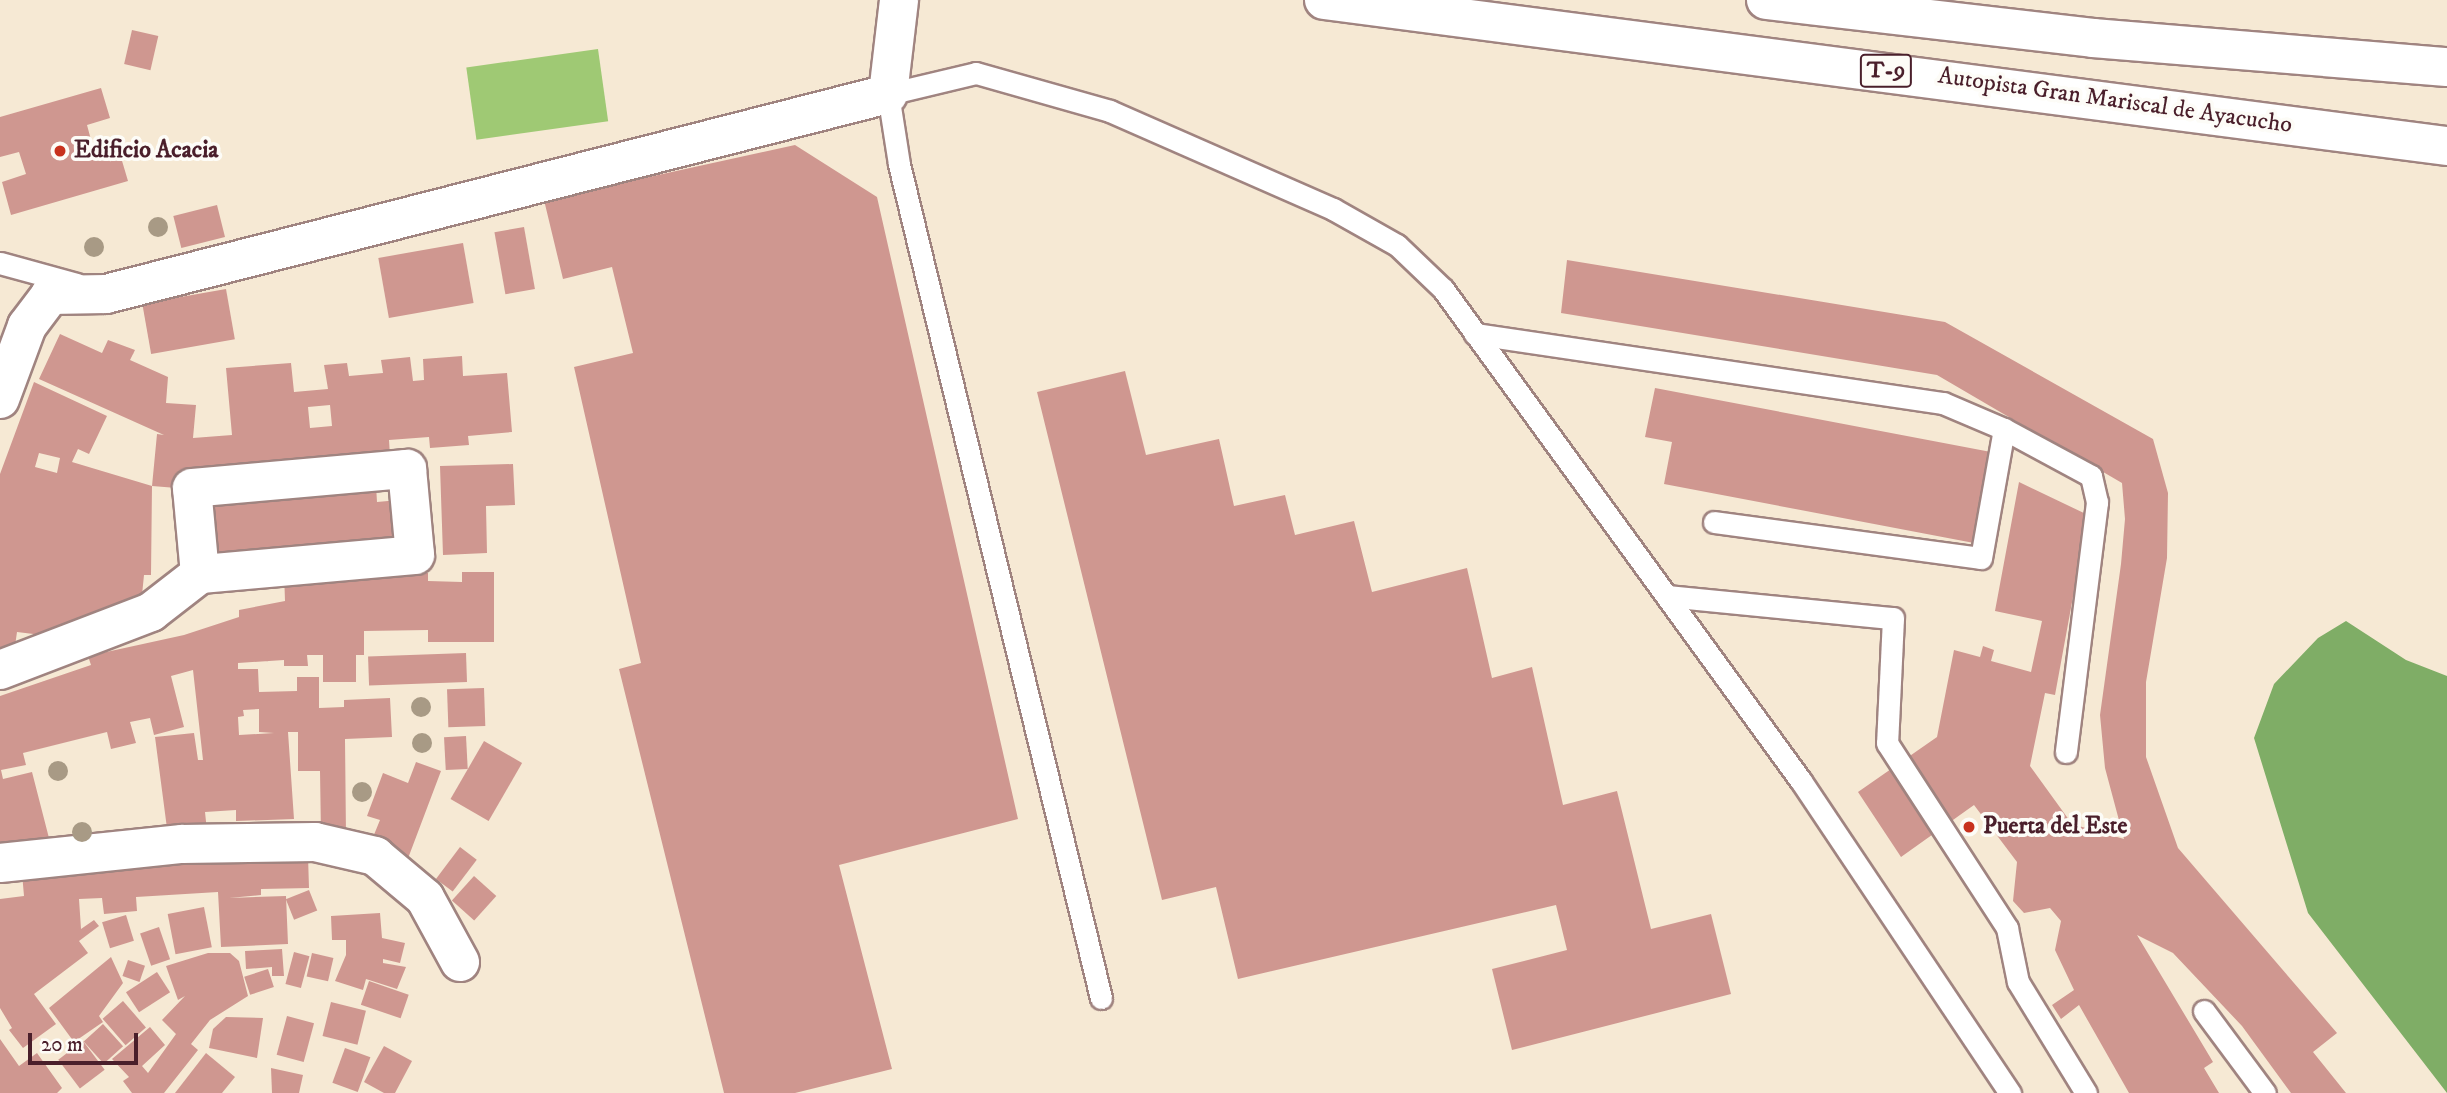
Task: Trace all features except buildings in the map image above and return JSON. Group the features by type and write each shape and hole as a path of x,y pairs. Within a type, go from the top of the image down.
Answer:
{"main road":[{"path":"0,399 38,306 50,295 106,294 888,94 899,0"},
{"name":"Autopista Gran Mariscal de Ayacucho","path":"1324,0 2447,146"},
{"name":"T-9","path":"1766,0 2093,38 2447,67"},
{"path":"0,670 151,612 200,574 415,555 407,469 192,488 200,574"},
{"path":"0,863 182,844 315,842 375,856 425,898 460,962"}],"lane":[{"path":"1101,998 899,164 888,94 976,74 1110,110 1333,209 1397,245 1443,289 1801,781 2010,1093"},
{"path":"0,263 106,294"},
{"path":"1475,334 1943,404 2004,429 2091,476 2097,502 2066,752"},
{"path":"1714,522 1981,558 2004,429"},
{"path":"1667,596 1893,618 1887,743 2007,928 2018,982 2086,1093"},
{"path":"2204,1011 2265,1093"}],"green space":[{"path":"598,49 608,121 476,140 466,68"},
{"path":"2346,621 2406,660 2447,676 2447,1093 2308,913 2254,738 2274,684 2318,638"}],"place":[{"name":"Edificio Acacia","path":"60,151"},
{"name":"Puerta del Este","path":"1969,827"}]}
